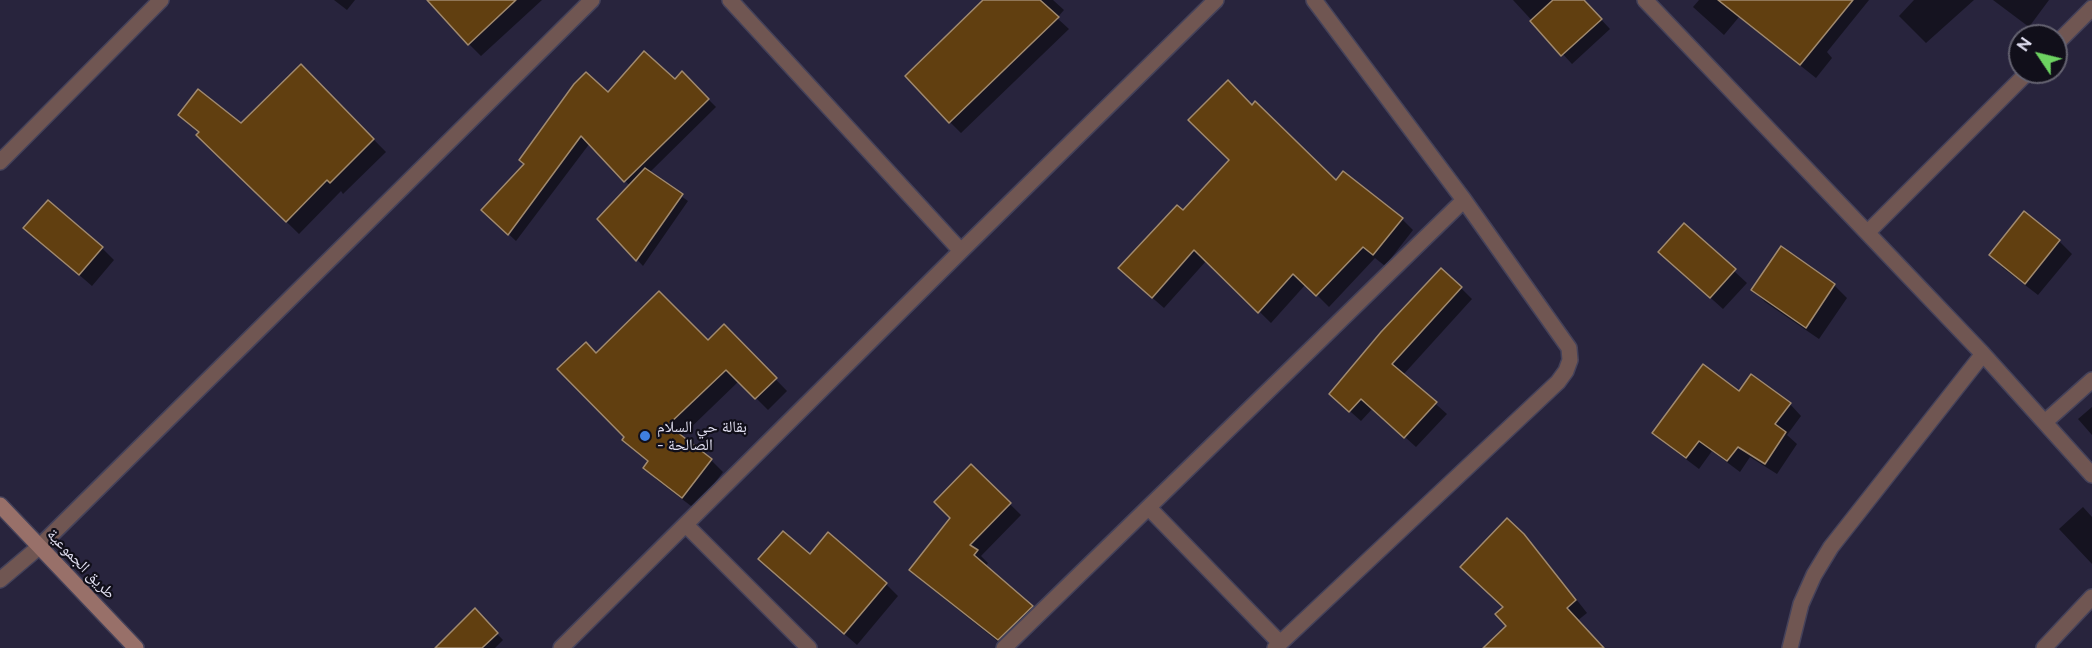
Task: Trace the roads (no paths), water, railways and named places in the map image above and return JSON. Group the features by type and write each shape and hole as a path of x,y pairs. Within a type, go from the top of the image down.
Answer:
{"main road":[{"name":"طريق الجموعية","path":"0,505 136,648"}],"street":[{"path":"0,162 161,0"},
{"path":"0,580 39,547 592,0"},
{"path":"730,0 961,250"},
{"path":"561,648 1216,0"},
{"path":"1149,508 1277,645 1558,382 1570,360 1569,348 1464,200 1314,0"},
{"path":"1647,1 1983,354 2092,475"},
{"path":"2068,32 2092,8"},
{"path":"1868,232 2016,84"},
{"path":"1004,648 1464,200"},
{"path":"1790,648 1801,604 1814,575 1831,547 1983,354"},
{"path":"2045,422 2092,380"},
{"path":"686,525 809,648"},
{"path":"2044,648 2092,597"}],"place":[{"name":"بقالة حي السلام - الصالحة","path":"645,436"}]}
